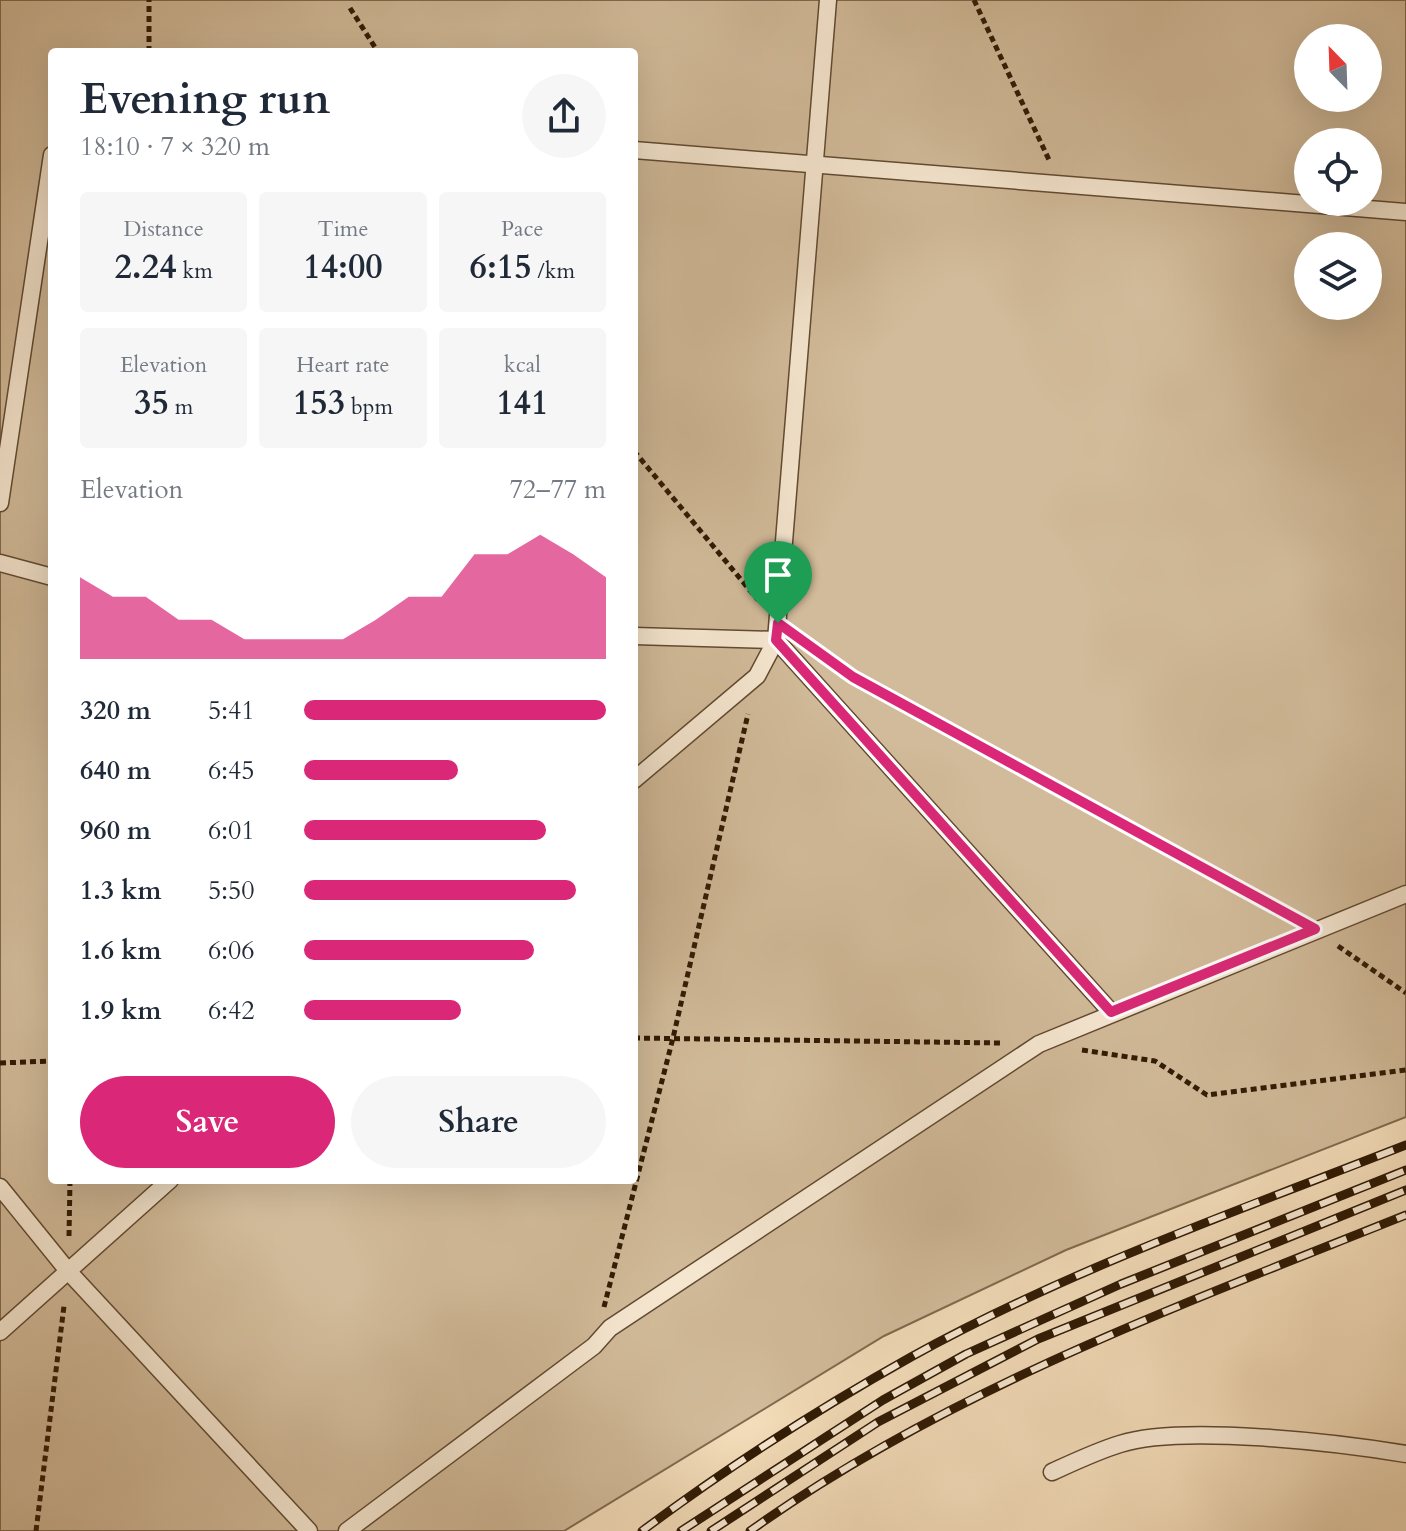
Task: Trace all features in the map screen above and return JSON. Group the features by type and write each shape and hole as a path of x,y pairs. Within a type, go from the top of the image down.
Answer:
{"lane":[{"path":"638,777 757,676 777,631 828,0"},
{"path":"638,150 1406,212"},
{"path":"0,503 48,182"},
{"path":"0,563 48,576"},
{"path":"638,636 777,631"},
{"path":"777,631 1111,1012"},
{"path":"347,1531 594,1346 610,1328 1039,1044 1406,894"},
{"path":"0,1332 166,1184"},
{"path":"0,1187 68,1271 309,1531"},
{"path":"1052,1472 1122,1443 1162,1437 1247,1439 1406,1454"}],"path":[{"path":"149,0 149,48"},
{"path":"974,0 1061,185"},
{"path":"350,8 375,48"},
{"path":"638,456 777,631"},
{"path":"815,650 853,677 1315,929 1406,993"},
{"path":"638,1174 757,676"},
{"path":"0,1063 48,1061"},
{"path":"36,1531 68,1271 70,1184"},
{"path":"594,1346 636,1184"}],"shaded area":[{"path":"0,0 1406,0 1406,1117 1066,1250 884,1336 564,1531 0,1531"}],"railway":[{"path":"642,1531 808,1418 911,1357 971,1326 1031,1296 1155,1243 1406,1145"},
{"path":"681,1531 883,1400 966,1354 1121,1284 1406,1170"},
{"path":"711,1531 878,1422 1038,1339 1406,1190"},
{"path":"750,1531 826,1480 986,1392 1152,1317 1406,1215"}],"route":[{"path":"778,623 853,677 1315,929 1111,1012 776,640 778,623"}]}
